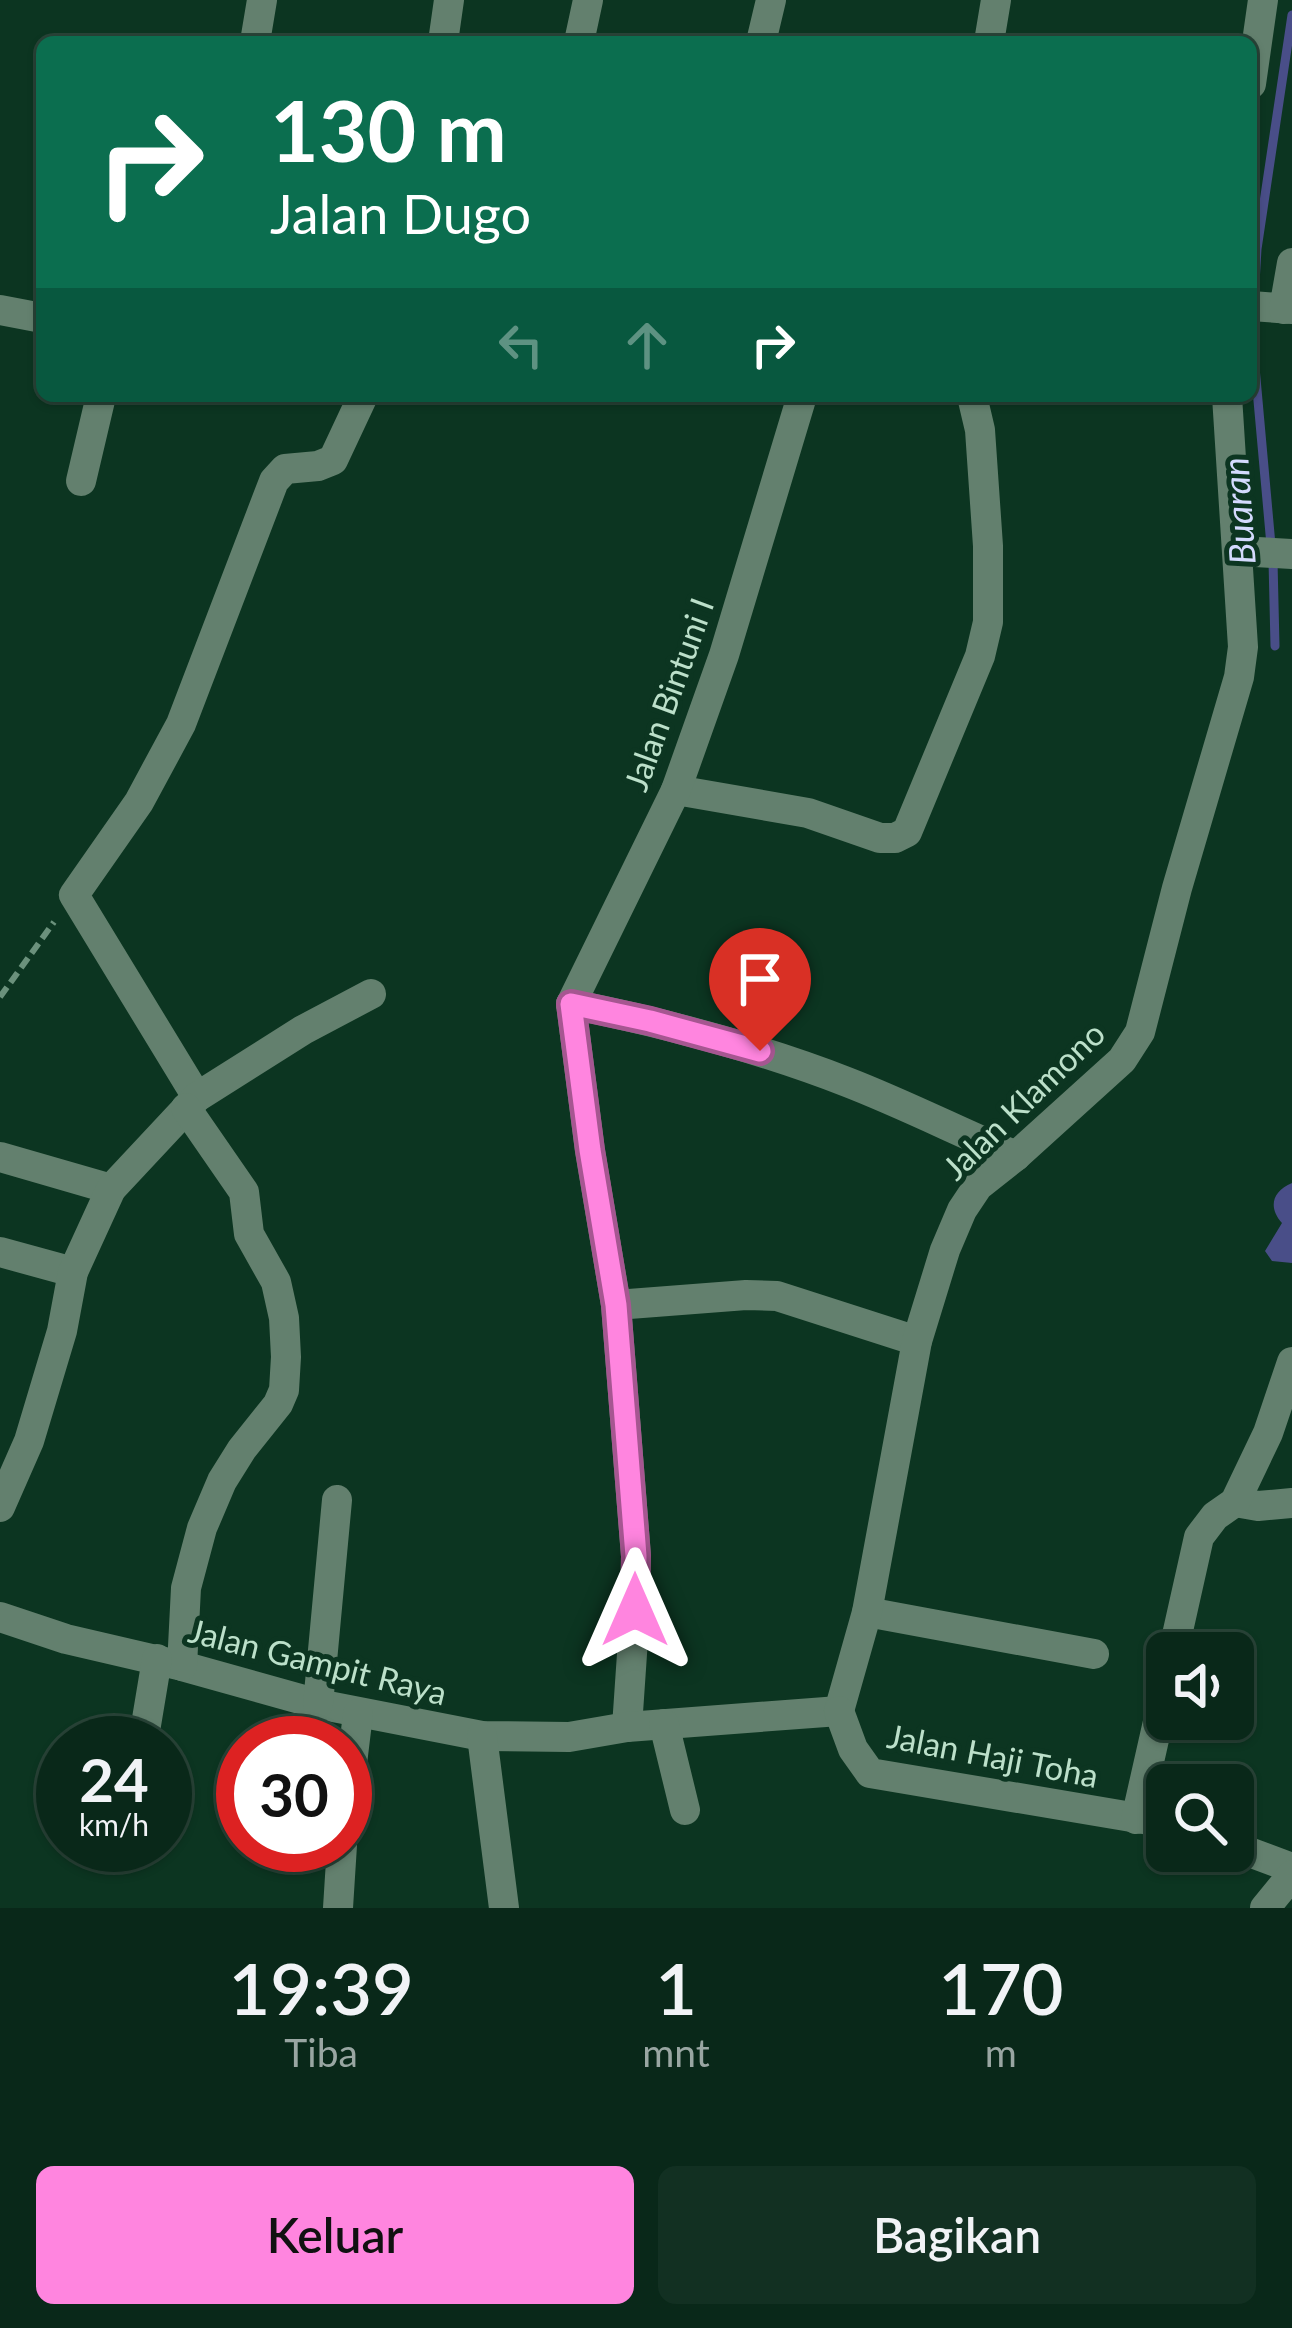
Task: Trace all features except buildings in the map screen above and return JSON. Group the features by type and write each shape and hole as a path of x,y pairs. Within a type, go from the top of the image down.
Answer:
{"street":[{"path":"256,36 262,0"},
{"path":"444,36 448,0"},
{"path":"580,36 588,0"},
{"path":"762,36 771,0"},
{"path":"990,36 996,0"},
{"path":"1257,42 1263,0"},
{"path":"1274,308 1292,263"},
{"path":"0,310 36,317"},
{"path":"81,482 100,402"},
{"path":"152,1716 202,1528 222,1480 284,1390 284,1318 276,1282 249,1234 244,1192 74,895 140,802 181,724 274,481 285,469 333,460 360,402"},
{"name":"Jalan Bintuni I","path":"571,1004 676,790 724,655 800,402"},
{"path":"676,790 808,813 880,838 907,832 980,656 988,622 980,430 973,402"},
{"name":"Jalan Klamono","path":"839,1711 867,1612 917,1341 962,1210 978,1186 1122,1060 1140,1032 1270,553 1229,402"},
{"path":"0,1508 29,1441 62,1331 73,1272 111,1189 192,1102 303,1030 371,994"},
{"path":"627,1727 636,1556 616,1305 571,1004 760,1051 849,1082 1016,1156"},
{"path":"0,1157 111,1189"},
{"path":"0,1252 73,1272"},
{"path":"616,1305 746,1294 777,1296 917,1341"},
{"path":"1178,1632 1199,1537 1215,1516 1235,1502 1268,1432 1292,1362"},
{"path":"318,1704 337,1500"},
{"path":"1235,1502 1292,1503"},
{"path":"867,1612 1094,1654"},
{"name":"Jalan Gampit Raya","path":"0,1617 66,1639 358,1714 482,1736 569,1737 627,1727 839,1711"},
{"name":"Jalan Haji Toha","path":"839,1711 853,1749 870,1773 1146,1820"},
{"path":"664,1724 686,1810"},
{"path":"482,1736 504,1908"},
{"path":"1254,1855 1292,1871 1265,1908"},
{"path":"338,1908 340,1872"}],"path":[{"path":"0,997 74,895"}],"water":[{"path":"1292,1183 1292,1263 1272,1261 1265,1251 1282,1223 1274,1200"}],"waterway":[{"name":"Buaran","path":"1257,249 1292,15"},
{"name":"Buaran","path":"1257,390 1271,545"},
{"name":"Buaran","path":"1273,561 1275,646"}],"route":[{"path":"635,1610 636,1556 616,1305 571,1004 760,1051"}]}
